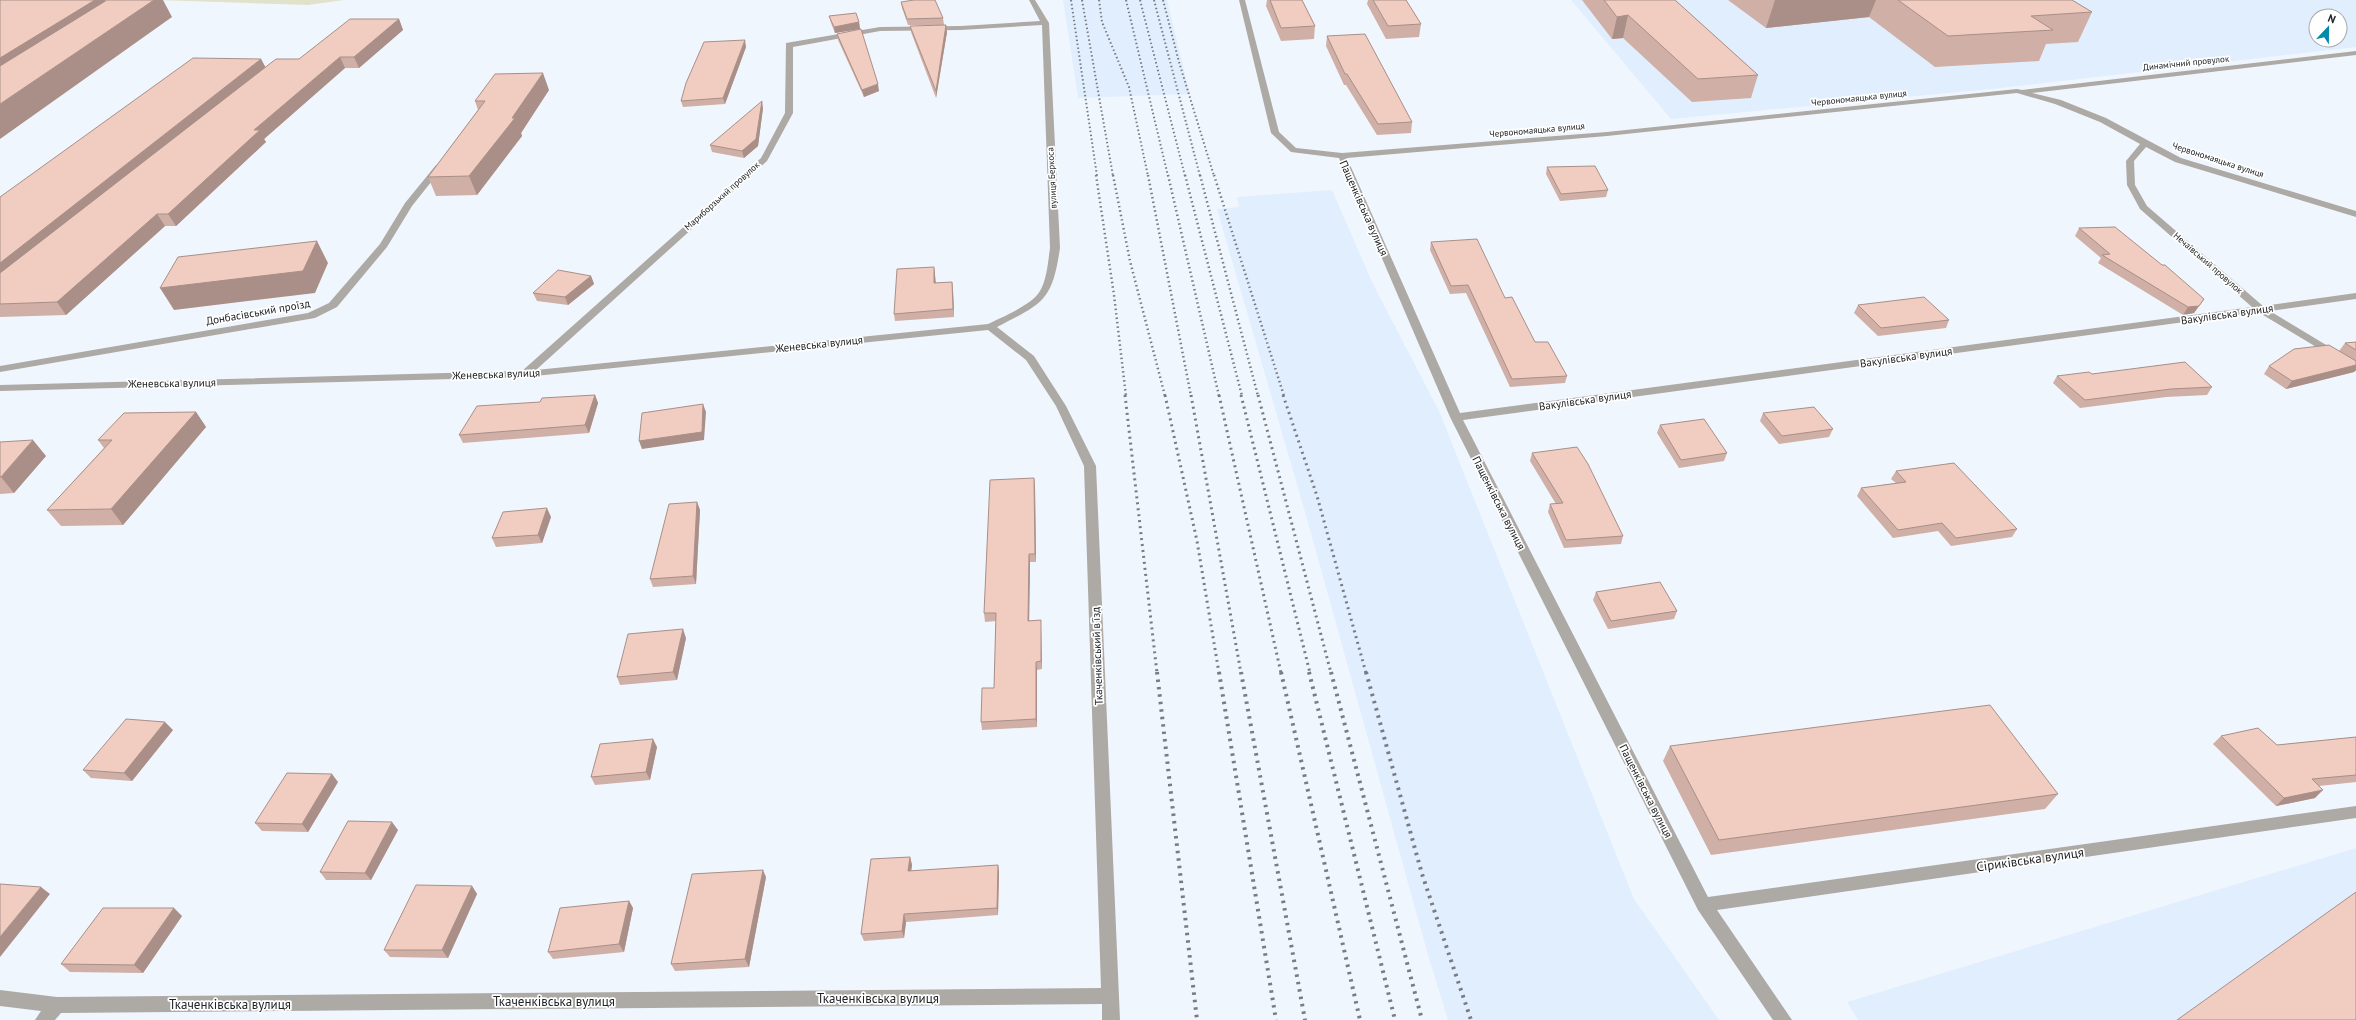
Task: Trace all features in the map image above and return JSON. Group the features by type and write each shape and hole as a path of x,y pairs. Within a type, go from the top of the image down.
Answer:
{"street":[{"name":"вулиця Беркоса","path":"990,327 1019,312 1044,292 1052,268 1055,248 1045,23 1032,0"},
{"name":"Пащенківська вулиця","path":"1242,0 1275,133 1294,150 1342,156 1456,417 1704,905 1784,1020"},
{"name":"Мариборзький провулок","path":"525,374 764,159 789,113 789,45 880,29 961,28 1045,23"},
{"name":"Динамічний провулок","path":"2017,92 2356,53"},
{"name":"Червономаяцька вулиця","path":"1342,156 1606,134 2017,92 2058,102 2103,120 2145,144 2178,160 2356,214"},
{"name":"Нечаївський провулок","path":"2145,144 2130,161 2131,185 2143,208 2262,310 2356,368"},
{"name":"Донбасівський проїзд","path":"0,369 311,316 323,312 333,305 384,245 408,206 445,159"},
{"name":"Вакулівська вулиця","path":"1456,417 2262,310 2356,296"},
{"name":"Женевська вулиця","path":"0,388 525,374 990,327"},
{"name":"Ткаченківський в'їзд","path":"990,327 1030,358 1061,406 1090,466 1111,1020"},
{"name":"Сіриківська вулиця","path":"1704,905 2356,812"},
{"name":"Ткаченківська вулиця","path":"0,998 58,1005 1109,996"},
{"path":"44,1020 58,1005"}],"shaded area":[{"path":"1063,0 1167,0 1190,94 1078,98"},
{"path":"1571,0 2356,0 2356,47 2348,48 2348,8 2308,8 2308,48 2347,48 2001,88 1671,119"},
{"path":"1332,190 1373,284 1439,411 1634,899 1719,1020 1448,1020 1428,955 1307,519 1217,209 1239,207 1237,197"},
{"path":"2356,848 2356,1020 1858,1020 1847,1002"}],"green space":[{"path":"157,0 344,0 308,5"}],"building":[{"path":"0,0 95,0 0,58"},
{"path":"107,0 154,0 0,104 0,66"},
{"path":"914,0 935,0 943,18 907,19 901,2"},
{"path":"1270,0 1302,0 1315,26 1281,28"},
{"path":"1373,0 1406,0 1421,24 1388,26"},
{"path":"1604,0 1675,0 1758,75 1698,79 1628,15 1617,17"},
{"path":"1898,0 2072,0 2092,12 2031,16 2053,30 1948,36"},
{"path":"856,13 859,22 834,27 829,16"},
{"path":"350,19 399,19 354,57 340,57 254,130 260,130 168,214 157,214 57,302 0,304 0,273 276,59 299,59"},
{"path":"946,25 936,91 910,26"},
{"path":"861,29 878,84 862,90 837,34"},
{"path":"1365,34 1412,122 1378,124 1347,74 1345,74 1327,36"},
{"path":"745,40 723,98 681,101 686,83 704,42"},
{"path":"193,58 261,59 0,263 0,197"},
{"path":"543,73 512,118 515,118 469,176 428,177 485,101 475,101 495,74"},
{"path":"762,101 756,139 742,151 710,145"},
{"path":"1595,166 1608,190 1561,194 1547,167"},
{"path":"2115,227 2162,265 2165,265 2204,299 2199,306 2188,307 2102,255 2110,254 2079,228"},
{"path":"1477,239 1505,298 1512,297 1535,342 1548,342 1567,376 1512,379 1468,285 1451,286 1431,242"},
{"path":"317,241 303,271 160,288 178,257"},
{"path":"934,267 934,283 952,282 953,309 894,314 897,269"},
{"path":"558,270 591,276 565,297 533,293"},
{"path":"1924,297 1949,320 1881,328 1858,305"},
{"path":"2356,342 2356,350 2345,343"},
{"path":"2329,345 2356,361 2356,365 2292,381 2269,366 2294,349"},
{"path":"2185,362 2212,387 2171,389 2085,400 2057,376 2089,372 2092,374"},
{"path":"595,395 585,425 459,435 477,406 540,402 542,398"},
{"path":"703,404 702,432 639,441 642,413"},
{"path":"1814,407 1833,429 1782,436 1763,413"},
{"path":"196,412 111,509 47,510 112,440 98,440 124,413"},
{"path":"1704,419 1727,453 1681,460 1660,425"},
{"path":"33,440 1,477 0,477 0,442"},
{"path":"1577,447 1588,464 1623,536 1566,540 1550,504 1563,503 1532,453"},
{"path":"1954,463 2017,529 1956,538 1942,523 1898,530 1861,488 1906,482 1896,471"},
{"path":"1034,478 1035,554 1029,554 1028,621 1041,620 1041,661 1036,662 1036,719 981,722 982,688 994,688 996,613 984,613 990,480"},
{"path":"697,502 693,576 650,579 669,504"},
{"path":"547,508 538,535 492,538 503,512"},
{"path":"1660,582 1677,611 1611,621 1596,592"},
{"path":"683,629 673,672 617,677 628,634"},
{"path":"1990,705 2058,794 1719,840 1670,746"},
{"path":"126,719 165,722 124,773 83,770"},
{"path":"2258,728 2277,745 2356,737 2356,775 2312,779 2323,790 2284,798 2221,736"},
{"path":"653,739 646,772 591,777 600,744"},
{"path":"287,773 332,774 302,824 255,823"},
{"path":"348,821 392,822 365,873 320,872"},
{"path":"910,857 908,871 998,865 997,908 904,914 902,931 861,934 871,859"},
{"path":"763,870 745,959 671,964 692,874"},
{"path":"0,884 41,887 0,937"},
{"path":"416,885 472,886 442,950 384,950"},
{"path":"2356,892 2356,1020 2177,1020"},
{"path":"629,901 619,944 548,952 560,908"},
{"path":"103,908 174,908 134,965 61,964"}],"railway":[{"path":"1071,0 1097,176"},
{"path":"1082,0 1113,176"},
{"path":"1099,0 1102,22 1129,87 1148,176"},
{"path":"1126,0 1168,176"},
{"path":"1140,0 1185,176"},
{"path":"1154,0 1200,176"},
{"path":"1163,0 1179,62 1214,176"},
{"path":"1096,175 1114,295 1126,396"},
{"path":"1113,175 1130,261 1165,396"},
{"path":"1148,175 1191,396"},
{"path":"1168,175 1219,396"},
{"path":"1185,175 1242,396"},
{"path":"1200,175 1258,396"},
{"path":"1214,175 1284,396"},
{"path":"1125,395 1157,673"},
{"path":"1165,395 1197,541 1219,673"},
{"path":"1191,395 1241,673"},
{"path":"1219,395 1281,673"},
{"path":"1241,395 1310,673"},
{"path":"1258,395 1331,673"},
{"path":"1283,395 1317,496 1366,673"},
{"path":"1157,672 1197,1020"},
{"path":"1219,672 1276,1020"},
{"path":"1241,672 1305,1020"},
{"path":"1281,672 1360,1020"},
{"path":"1309,672 1395,1020"},
{"path":"1331,672 1422,1020"},
{"path":"1366,672 1422,874 1471,1020"}]}
